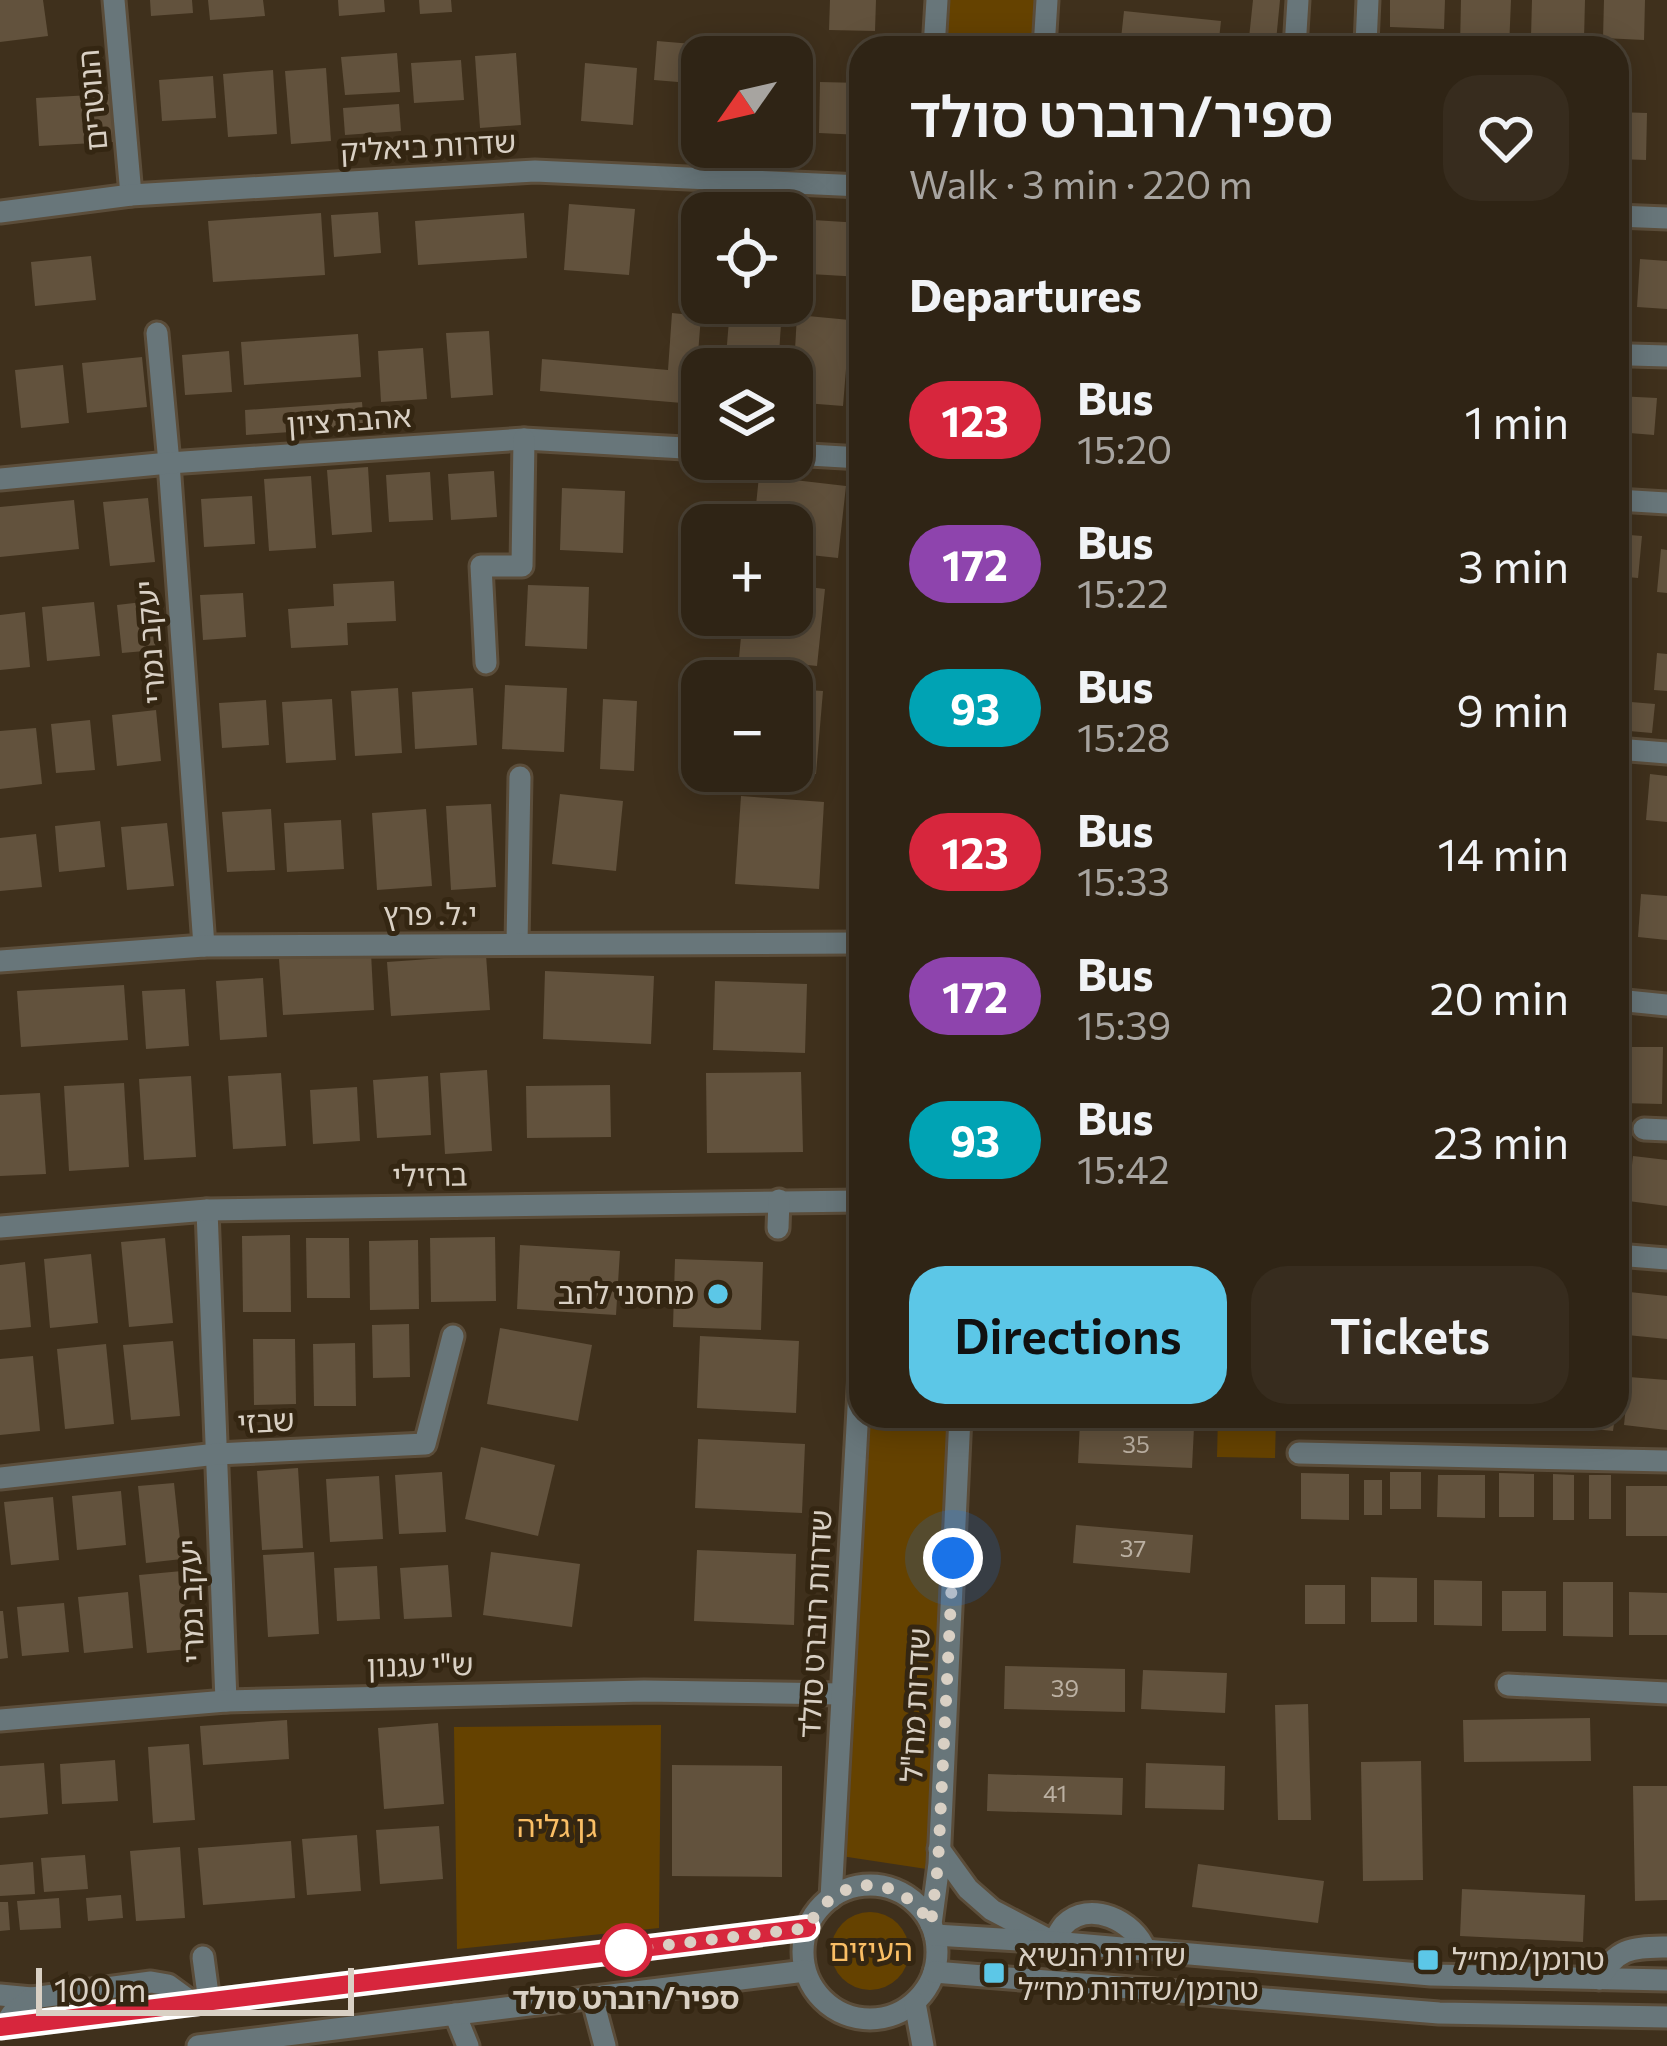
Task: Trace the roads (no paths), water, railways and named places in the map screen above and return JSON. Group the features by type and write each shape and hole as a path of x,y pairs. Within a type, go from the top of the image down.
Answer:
{"street":[{"name":"הנוטרים","path":"114,0 131,195"},
{"path":"935,36 937,0"},
{"path":"1045,36 1047,0"},
{"path":"1296,36 1298,0"},
{"path":"1366,36 1368,0"},
{"name":"שדרות ביאליק","path":"0,212 131,195 535,171 849,185"},
{"path":"1629,216 1667,218"},
{"name":"יעקב נמרי","path":"157,333 204,946"},
{"path":"1631,355 1667,356"},
{"path":"485,664 482,566 522,566 524,439"},
{"name":"אהבת ציון","path":"0,478 524,439 681,448"},
{"path":"813,455 849,457"},
{"path":"1629,501 1667,503"},
{"path":"1629,750 1667,753"},
{"path":"517,944 520,777"},
{"name":"י.ל. פרץ","path":"0,962 204,946 849,944"},
{"path":"1629,1001 1667,1005"},
{"path":"778,1228 779,1200"},
{"name":"ברזילי","path":"0,1227 207,1210 849,1201"},
{"name":"יעקב נמרי","path":"207,1210 226,1702"},
{"path":"1629,1256 1667,1258"},
{"name":"שבזי","path":"0,1478 217,1454 425,1444 453,1336"},
{"name":"שדרות רוברט סולד","path":"831,1898 857,1428"},
{"name":"שדרות מח\"ל","path":"933,1929 959,1428"},
{"path":"1299,1453 1667,1462"},
{"path":"1508,1685 1667,1694"},
{"name":"ש\"י עגנון","path":"0,1720 226,1702 644,1690 842,1694"},
{"path":"939,1849 968,1889 992,1910 1054,1942"},
{"path":"887,1887 920,1908 933,1929 937,1953 927,1989 915,2002 880,2019 842,2014 826,2003 806,1971 803,1949 807,1928 831,1898 848,1888 887,1887"},
{"path":"1,2027 807,1928"},
{"path":"933,1929 1432,1975 1667,1980"},
{"path":"1598,1978 1612,1956 1635,1948 1667,1947"},
{"path":"201,2003 203,1958"},
{"path":"197,2046 806,1971"},
{"path":"934,1972 1439,2012 1667,2017"},
{"path":"0,1995 32,1998 152,1982 201,2003"},
{"path":"592,1997 604,2046"},
{"path":"1,2027 32,1998"},
{"path":"915,2002 923,2046"},
{"path":"455,2014 468,2046"}],"place":[{"name":"מחסני להב","path":"718,1294"},
{"name":"ספיר/רוברט סולד","path":"626,1950"},
{"name":"טרומן/מח״ל","path":"1428,1960"},
{"name":"שדרות הנשיא טרומן/שדרות מח״ל","path":"994,1973"}],"park label":[{"name":"גן גליה","path":"557,1827"},
{"name":"העיזים","path":"871,1951"}]}
